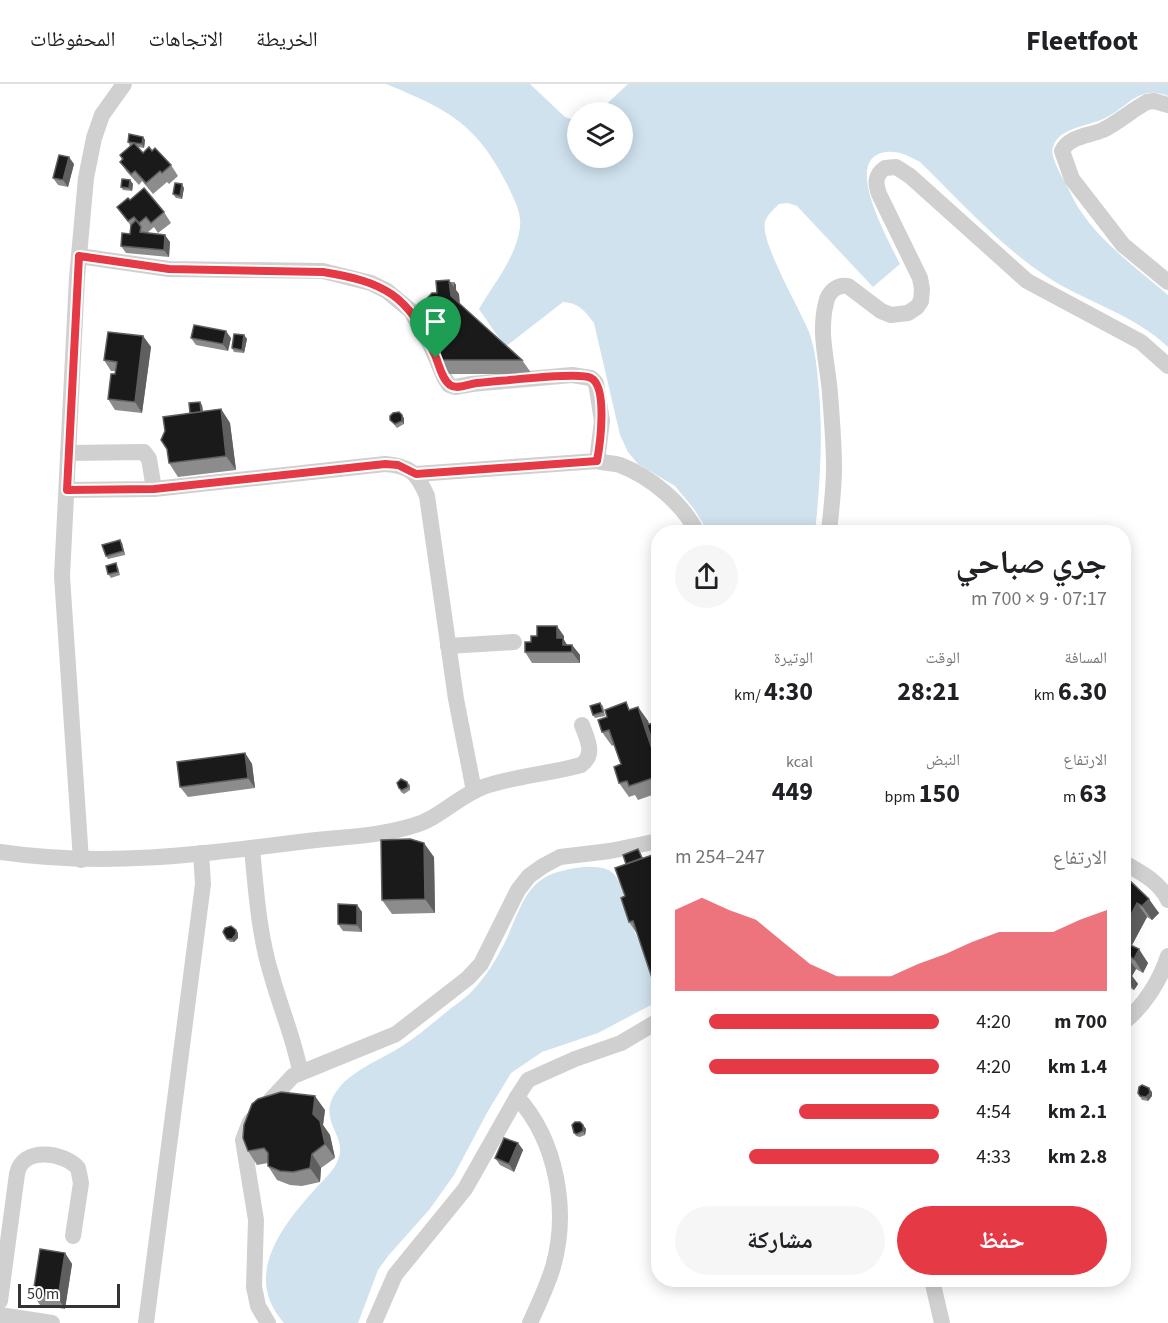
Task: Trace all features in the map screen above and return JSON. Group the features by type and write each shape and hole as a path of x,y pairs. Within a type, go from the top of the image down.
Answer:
{"street":[{"path":"81,860 62,576 68,453 79,256 86,178 94,138 102,115 121,85"},
{"path":"1168,105 1154,101 1147,102 1102,130 1072,141 1062,151 1072,178 1124,245 1168,282"},
{"path":"830,525 834,466 830,391 823,341 824,314 828,296 839,286 849,286 881,311 896,315 908,313 917,307 922,296 920,278 876,186 877,176 885,168 896,167 910,176 1027,281 1141,342 1168,366"},
{"path":"79,256 169,269 323,272 346,275 371,283 387,291 411,310 431,346 444,377 449,384 455,387 572,375 591,378 596,383 603,421 597,461"},
{"path":"68,453 144,452 149,459 154,489"},
{"path":"67,490 154,489 385,464 398,465 416,474 597,461 617,464 663,491 687,514 693,525"},
{"path":"416,474 427,496 456,699 474,791"},
{"path":"448,646 514,642"},
{"path":"0,852 81,860 132,860 401,830 429,820 474,791 493,784 581,765 588,758 590,749 582,725"},
{"path":"268,1323 258,1306 254,1287 256,1220 243,1140 250,1122 300,1071 396,1034 468,978 481,964 518,890 529,876 550,861 560,857 610,851 651,842"},
{"path":"252,848 257,897 271,976 291,1032 300,1071"},
{"path":"143,1322 203,884 201,854"},
{"path":"1131,867 1143,873 1162,889 1168,900"},
{"path":"1131,1014 1155,987 1168,956"},
{"path":"374,1323 388,1288 399,1269 465,1189 528,1080 575,1059 621,1043 651,1025"},
{"path":"517,1097 529,1110 551,1155 560,1199 560,1228 554,1266 530,1323"},
{"path":"0,1301 7,1188 20,1164 32,1155 61,1158 74,1164 81,1178 73,1236"},
{"path":"934,1287 942,1323"},
{"path":"0,1315 52,1323"}],"water":[{"path":"386,84 530,84 567,118 567,168 633,168 633,102 609,102 628,84 1168,84 1168,96 1158,93 1141,95 1103,119 1067,132 1056,141 1052,150 1062,177 1090,224 1122,257 1168,295 1168,347 1125,317 1061,285 1029,264 980,222 920,162 901,153 881,153 871,160 867,172 868,187 880,223 900,264 873,287 797,206 788,203 779,204 765,222 765,232 774,260 809,332 815,354 821,444 816,525 704,525 675,486 638,464 628,452 620,435 594,323 584,311 573,304 563,302 505,347 479,309 504,270 514,249 520,227 518,210 507,184 484,146 458,120"},
{"path":"583,867 599,868 611,871 617,878 631,923 651,966 651,1005 598,1033 542,1052 511,1073 454,1175 429,1210 378,1270 358,1323 284,1323 272,1305 266,1287 267,1270 280,1235 338,1160 339,1142 329,1109 332,1099 339,1088 359,1071 412,1039 471,992 494,962 530,891 544,878"}],"building":[{"path":"129,134 143,137 142,144 128,142"},
{"path":"134,143 143,153 149,147 152,151 155,148 171,165 146,183 135,171 131,174 120,162 123,159 120,155"},
{"path":"59,155 69,157 63,180 53,178"},
{"path":"122,179 130,180 129,188 121,187"},
{"path":"175,183 182,184 180,196 173,194"},
{"path":"144,188 164,212 151,223 146,217 139,223 134,217 128,221 117,207"},
{"path":"136,220 141,227 140,232 165,235 164,250 121,246 122,233 130,234 131,225"},
{"path":"449,280 451,296 522,360 440,360 439,318 423,303 432,293 437,293 436,281"},
{"path":"194,325 226,331 223,344 191,338"},
{"path":"108,332 143,336 135,402 108,399 111,374 115,374 117,362 104,360"},
{"path":"234,334 244,335 242,350 232,348"},
{"path":"200,402 201,412 190,413 189,403"},
{"path":"221,409 226,456 169,463 167,449 161,440 165,431 163,417"},
{"path":"399,412 402,415 402,421 395,424 390,420 390,416"},
{"path":"120,540 123,551 106,556 102,545"},
{"path":"116,563 118,572 108,574 106,566"},
{"path":"537,626 557,626 557,638 563,638 563,645 572,645 572,652 525,652 525,642 531,642 531,636 537,636"},
{"path":"626,702 629,710 638,707 651,746 651,779 629,786 627,781 619,783 614,767 621,764 609,730 602,732 598,720 607,717 605,710"},
{"path":"600,703 603,712 593,715 590,706"},
{"path":"651,724 651,737 647,725"},
{"path":"245,753 248,778 180,787 177,762"},
{"path":"401,779 407,782 408,787 402,790 397,783"},
{"path":"410,839 424,843 425,899 382,900 381,840"},
{"path":"638,849 642,858 626,864 623,855"},
{"path":"651,855 651,975 633,921 629,922 621,898 625,896 615,868"},
{"path":"1131,882 1149,899 1142,906 1137,903 1131,915"},
{"path":"338,904 357,905 357,925 338,924"},
{"path":"231,926 236,930 236,934 232,939 227,939 223,932 225,928"},
{"path":"1131,945 1139,949 1134,959 1131,958"},
{"path":"1142,1085 1149,1088 1150,1093 1146,1097 1138,1093"},
{"path":"281,1092 315,1096 313,1114 320,1121 325,1144 312,1154 310,1168 293,1172 280,1171 268,1166 268,1153 264,1148 248,1151 243,1138 244,1125 252,1104 258,1099"},
{"path":"575,1122 583,1125 583,1131 577,1134 574,1133 572,1125"},
{"path":"504,1138 518,1143 509,1164 495,1158"},
{"path":"40,1249 65,1253 58,1298 33,1294"}],"route":[{"path":"79,256 169,269 300,270 346,275 387,291 411,310 436,358 444,377 449,384 455,387 572,375 591,378 596,383 603,421 597,461 416,474 398,465 385,464 154,489 67,490 79,256"}]}
